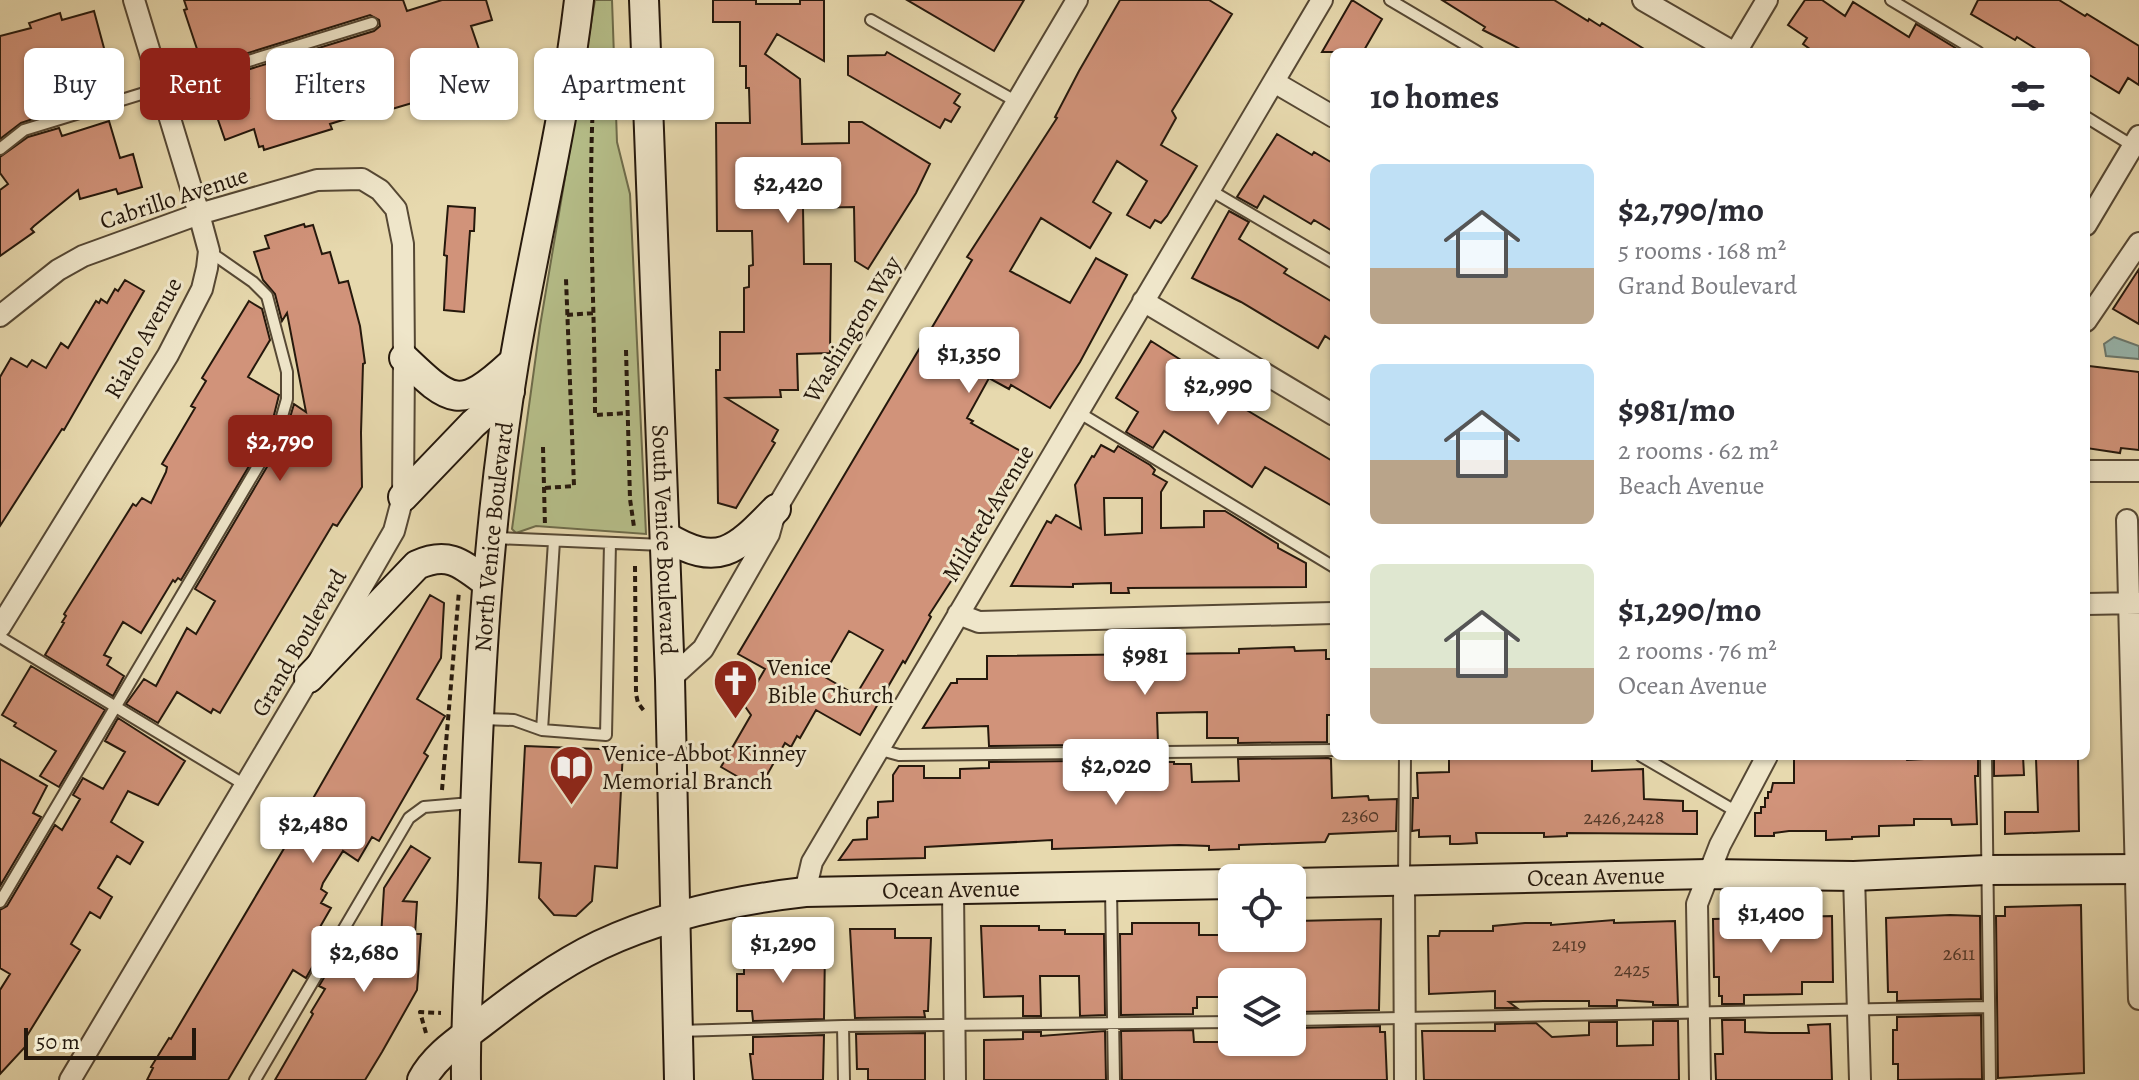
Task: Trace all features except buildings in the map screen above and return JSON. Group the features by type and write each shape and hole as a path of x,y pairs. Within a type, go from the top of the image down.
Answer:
{"main road":[{"name":"North Venice Boulevard","path":"466,1080 465,1036 478,719 473,584 491,538 514,361 565,99 579,0"},
{"name":"South Venice Boulevard","path":"644,0 670,679 679,1080"},
{"path":"404,358 445,393 467,395 484,389 514,361"},
{"path":"403,497 473,424 510,391"},
{"path":"665,540 694,552 708,554 729,550 751,534 776,509"},
{"path":"309,678 417,565 431,559 450,559 461,563 473,584"},
{"name":"Ocean Avenue","path":"1306,883 2137,869"},
{"name":"Ocean Avenue","path":"422,1080 430,1065 465,1036 578,957 631,932 751,898 805,892 1218,884"}],"street":[{"name":"Rialto Avenue","path":"134,0 149,48"},
{"name":"Washington Way","path":"670,679 703,649 769,534 776,509 1077,0"},
{"name":"Mildred Avenue","path":"805,892 812,862 877,749 1322,0"},
{"path":"1643,0 1727,48"},
{"path":"1737,48 1767,0"},
{"path":"1274,82 1330,115"},
{"name":"Rialto Avenue","path":"0,627 168,355 202,289 209,251 172,120"},
{"path":"2090,218 2136,141"},
{"name":"Cabrillo Avenue","path":"0,316 58,270 83,256 199,214 317,180 362,179 380,190"},
{"name":"Grand Boulevard","path":"70,1080 394,531 403,497 403,244 396,209 380,190"},
{"path":"2090,315 2139,243"},
{"path":"1143,301 1330,413"},
{"path":"2090,471 2139,471"},
{"path":"2127,520 2134,603 2139,999"},
{"path":"2090,604 2134,603"},
{"path":"958,614 979,622 1330,613"},
{"path":"1700,1080 1697,904 1737,812 1765,760"},
{"path":"1854,876 1860,1080"},
{"path":"1404,882 1405,1080"},
{"path":"953,890 955,1080"}],"lane":[{"path":"1390,0 1471,48"},
{"path":"1891,0 1971,48"},
{"path":"871,20 1017,102"},
{"path":"250,60 372,23"},
{"path":"0,149 24,130 140,94"},
{"path":"2090,119 2136,141"},
{"path":"1210,190 1330,261"},
{"path":"0,902 277,434 287,399 287,372 267,296 253,282 209,251"},
{"path":"1078,412 1330,565"},
{"path":"491,538 610,543 665,540"},
{"path":"542,730 549,541"},
{"path":"478,719 514,720 542,730 606,735 610,543"},
{"path":"0,637 245,785"},
{"path":"877,749 899,755 1330,750"},
{"path":"1404,882 1405,760"},
{"path":"1648,760 1737,812"},
{"path":"1986,760 1990,1080"},
{"path":"255,1080 409,818 424,807 475,802"},
{"path":"1111,887 1114,1080"},
{"path":"1306,1020 1988,1007"},
{"path":"676,1031 1218,1022"},
{"path":"843,1026 844,1080"}],"path":[{"path":"592,120 590,157 595,415 628,413"},
{"path":"545,488 574,486 566,279"},
{"path":"567,315 595,313"},
{"path":"626,350 630,499 635,533"},
{"path":"543,447 549,541"},
{"path":"635,566 636,694 638,703 651,720"},
{"path":"442,792 473,584"},
{"path":"427,1036 420,1012 441,1013"}],"green space":[{"path":"595,0 612,0 614,48 587,48"},
{"path":"575,120 616,120 617,142 630,194 646,534 536,526 516,533 512,529 540,326"}],"water":[{"path":"2114,337 2139,346 2139,359 2106,356 2104,344"}],"place":[{"name":"Venice Bible Church","path":"736,720"},
{"name":"Venice-Abbot Kinney Memorial Branch","path":"571,806"}]}
